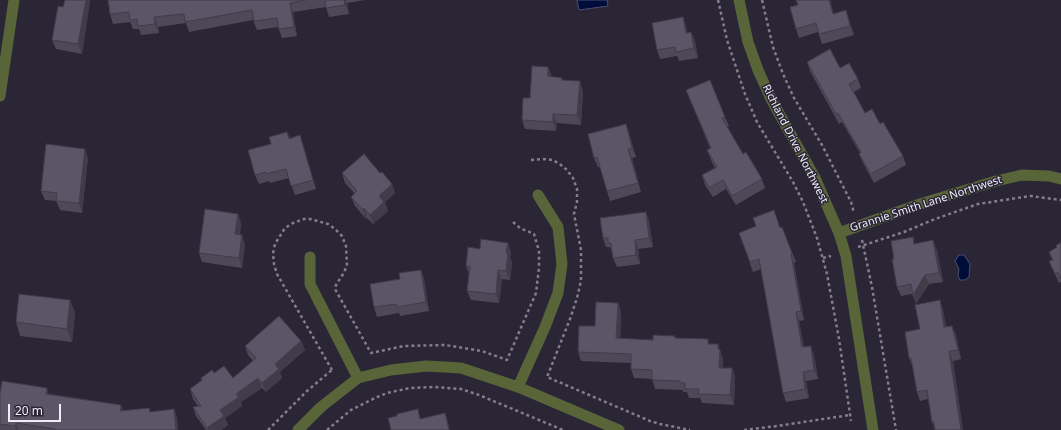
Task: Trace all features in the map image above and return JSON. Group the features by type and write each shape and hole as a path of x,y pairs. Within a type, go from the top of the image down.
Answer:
{"street":[{"path":"0,96 14,0"},
{"name":"Richland Drive Northwest","path":"739,0 748,42 760,76 771,99 815,178 839,233 846,256 874,430"},
{"name":"Grannie Smith Lane Northwest","path":"839,233 920,204 996,181 1022,175 1049,176 1061,179"},
{"path":"518,387 545,327 558,293 562,264 558,227 538,195"},
{"path":"310,257 310,284 358,378"},
{"path":"298,430 321,407 358,378 391,370 426,366 461,368 518,387 619,430"}],"path":[{"path":"718,0 726,40 745,94 757,122 780,159 803,202 817,238 827,274 839,339 851,421"},
{"path":"762,0 773,47 783,74 794,98 822,145 851,202 854,215"},
{"path":"856,248 904,232 978,204 1030,196 1061,200"},
{"path":"332,370 277,274 273,253 275,244 284,228 293,222 304,219 320,221 335,229 342,236 346,246 347,266 335,289 371,353 404,346 445,345 482,351 507,360 536,293 539,268 539,251 534,234 520,228 513,222"},
{"path":"861,238 872,287 896,430"},
{"path":"823,258 831,256"},
{"path":"469,354 470,349"},
{"path":"365,352 369,350"},
{"path":"509,354 513,355"},
{"path":"268,430 307,391 338,366"},
{"path":"545,369 549,370"},
{"path":"547,377 650,421 690,430"},
{"path":"327,430 351,410 387,393 410,388 435,387 461,389 467,391 563,430"},
{"path":"744,430 850,414"}],"water":[{"path":"577,0 607,0 608,6 579,10"},
{"path":"959,255 964,255 970,264 969,277 965,280 960,280 958,276 959,269 955,261"}],"building":[{"path":"65,0 86,0 78,44 52,40 58,6 63,7"},
{"path":"108,0 306,0 290,3 294,27 279,29 277,18 254,21 252,10 185,22 184,14 154,17 155,24 138,26 137,19 130,20 129,12 110,14"},
{"path":"325,0 344,0 345,5 326,8"},
{"path":"796,0 829,0 833,14 846,10 850,26 819,34 816,23 796,29 790,7 798,5"},
{"path":"683,17 686,33 691,32 694,48 676,52 675,47 657,50 652,23"},
{"path":"830,49 840,68 849,63 858,79 849,84 865,113 872,109 880,124 883,122 903,156 871,174 859,154 861,152 838,113 836,114 807,62"},
{"path":"532,66 548,67 548,76 562,78 561,80 580,81 577,115 553,114 553,122 522,120 523,98 530,98"},
{"path":"710,80 725,117 722,118 743,154 746,152 762,179 732,196 723,180 709,188 702,175 717,167 707,150 711,148 686,90"},
{"path":"626,124 632,148 628,149 638,183 607,191 597,157 594,158 588,134"},
{"path":"287,132 289,139 300,135 313,180 291,186 286,169 255,175 248,150 271,144 269,137"},
{"path":"46,144 85,149 79,203 56,201 57,193 41,191"},
{"path":"364,154 380,173 382,172 392,184 379,196 384,202 370,215 351,197 357,191 342,173"},
{"path":"205,209 238,214 235,234 242,235 239,258 199,253"},
{"path":"774,210 780,228 782,227 792,253 801,311 796,312 802,347 811,346 814,370 803,372 805,389 783,393 759,259 750,262 739,233 756,226 753,218"},
{"path":"646,212 649,238 635,240 636,255 613,258 611,243 608,243 608,238 603,238 600,218"},
{"path":"913,237 914,244 933,240 939,273 925,275 913,295 911,284 897,287 892,259 894,259 891,241"},
{"path":"481,239 508,243 506,253 508,253 506,271 498,270 496,294 467,291 470,266 466,266 468,247 480,249"},
{"path":"1061,243 1061,279 1058,272 1055,274 1049,261 1053,260 1049,252 1057,247 1056,245"},
{"path":"421,270 426,302 397,307 396,304 374,307 370,284 400,279 399,273"},
{"path":"19,294 70,300 67,329 16,322"},
{"path":"940,300 944,327 952,326 958,350 949,351 961,430 935,430 934,422 932,422 927,390 917,392 911,358 909,358 905,332 920,329 915,305"},
{"path":"596,302 618,303 616,338 653,340 653,335 675,336 675,338 708,339 708,344 718,344 718,349 720,350 719,368 732,368 730,395 698,394 699,389 685,389 685,383 680,383 680,381 652,380 652,370 631,369 631,354 578,352 579,326 595,326"},
{"path":"279,316 301,341 275,364 279,369 262,383 258,378 236,394 239,397 220,410 224,416 207,428 193,407 201,406 190,389 212,370 214,373 224,366 233,378 256,358 245,346"},
{"path":"2,381 47,388 46,394 121,405 120,411 149,408 150,412 174,409 176,430 55,430 16,423 15,426 0,424 0,393"},
{"path":"418,409 420,419 445,413 449,430 391,430 388,418 397,416 397,414"}]}
